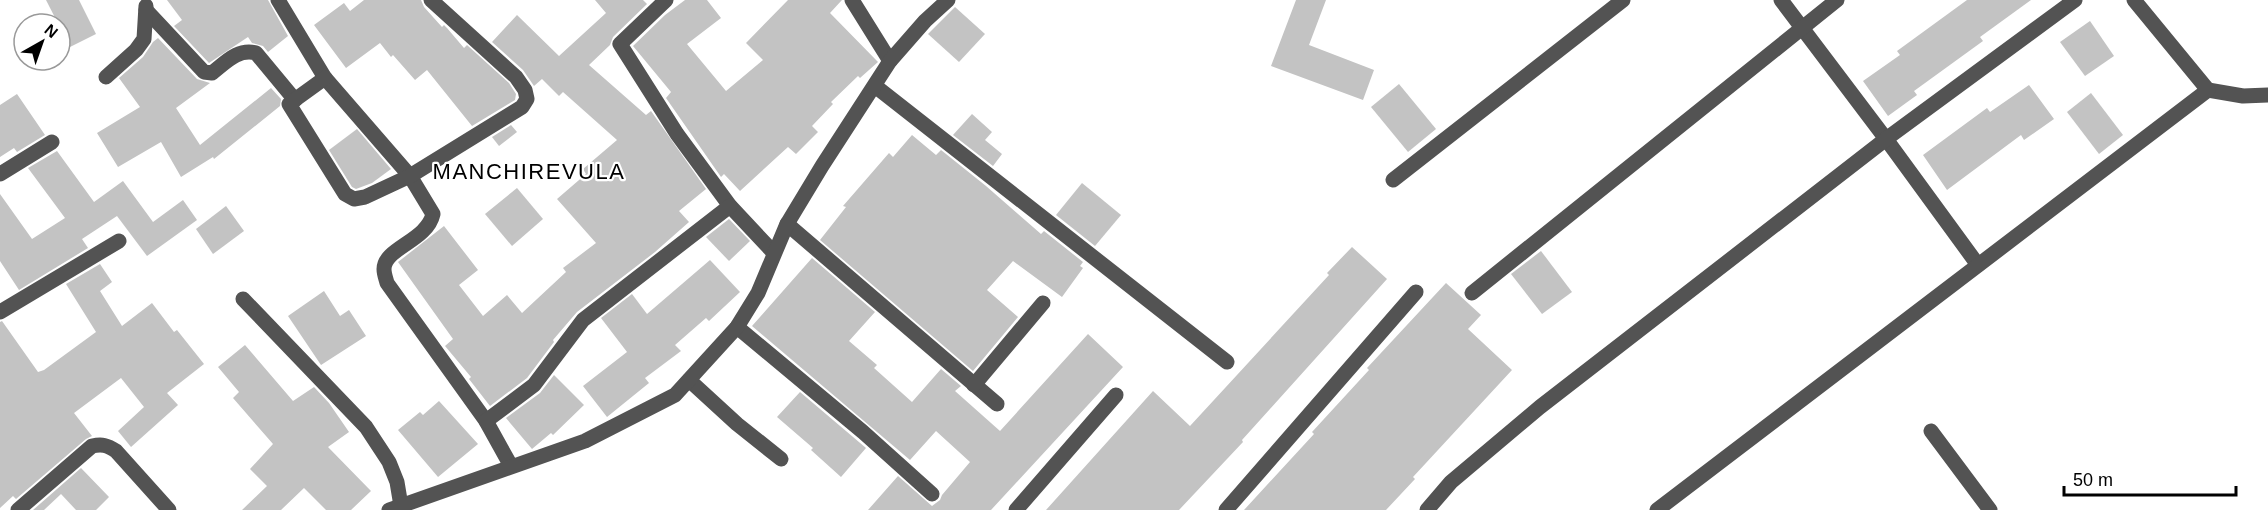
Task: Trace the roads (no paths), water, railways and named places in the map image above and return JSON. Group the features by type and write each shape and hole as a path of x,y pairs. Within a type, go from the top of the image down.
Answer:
{"street":[{"path":"278,0 326,78 410,176 433,214 431,224 388,257 384,268 387,283 486,421 511,466"},
{"path":"326,78 290,104 349,197 354,199 365,197 410,176 522,107 527,99 525,90 516,77 431,0"},
{"path":"666,0 620,44 677,134 730,206 774,253"},
{"path":"852,0 890,61"},
{"path":"243,299 366,427 389,462 405,507 511,466 585,441 675,395 737,327 758,293 787,224 822,166 890,61 925,21 948,0"},
{"path":"1393,180 1623,0"},
{"path":"1781,0 1978,265"},
{"path":"1472,292 1837,0"},
{"path":"1427,510 1451,482 1540,406 1886,139 2075,0"},
{"path":"2134,0 2208,90 2243,96 2268,95"},
{"path":"146,5 204,72 212,73 238,53 248,50 256,53 295,100"},
{"path":"106,77 136,50 144,39 146,5"},
{"path":"875,86 1227,362"},
{"path":"1657,510 2208,90"},
{"path":"0,174 52,142"},
{"path":"486,421 534,385 584,320 730,206"},
{"path":"787,224 997,404"},
{"path":"0,312 119,241"},
{"path":"1226,510 1416,292"},
{"path":"974,385 1043,303"},
{"path":"737,327 863,432 932,494"},
{"path":"689,380 736,424 781,459"},
{"path":"1016,510 1116,396"},
{"path":"1930,431 1990,510"},
{"path":"18,510 92,446 100,445 108,446 116,451 169,510"}],"district":[{"name":"MANCHIREVULA","path":"529,171"}]}
